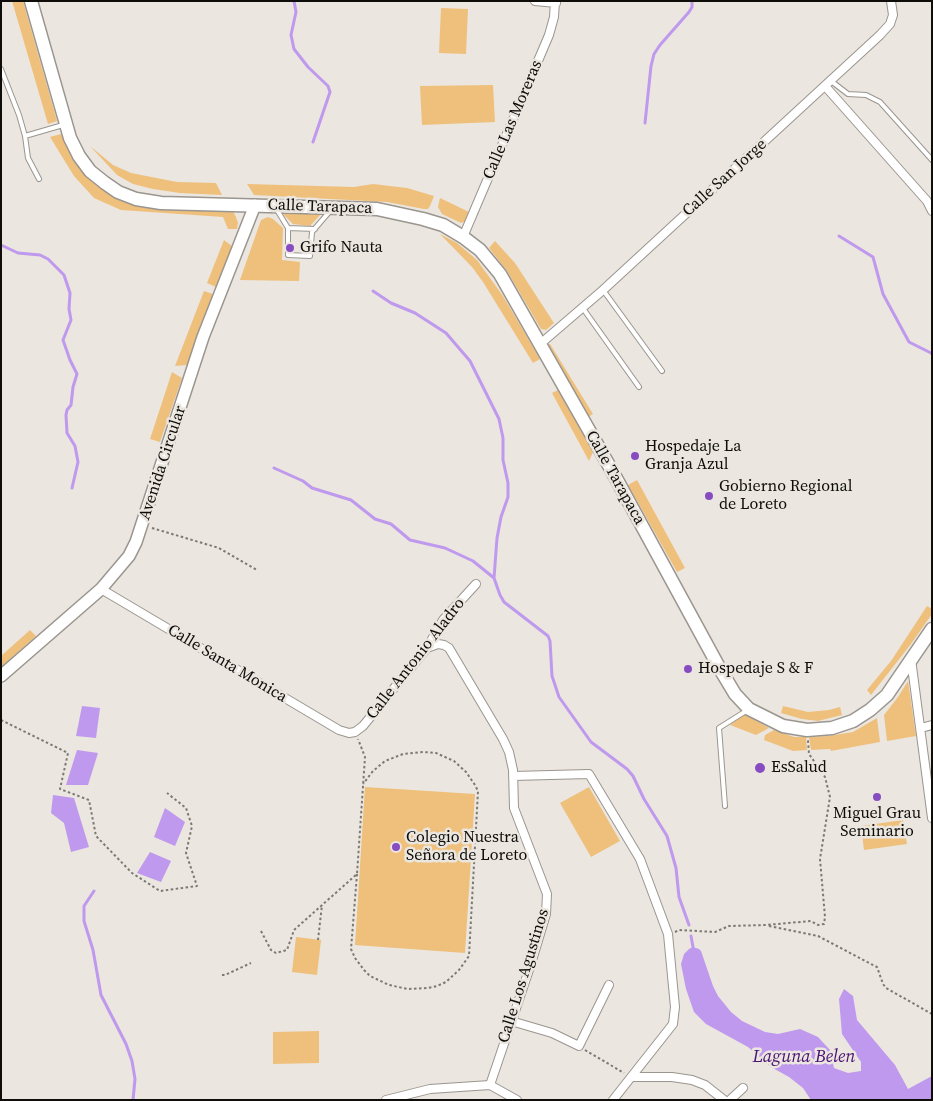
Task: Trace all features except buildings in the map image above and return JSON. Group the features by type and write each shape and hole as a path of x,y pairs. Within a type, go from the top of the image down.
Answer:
{"main road":[{"name":"Calle Tarapaca","path":"31,1 70,138 79,156 90,171 118,192 136,199 161,203 377,209 403,214 443,226 464,237 480,250 500,274 611,470 720,669 735,694 749,709 783,726 807,730 832,728 853,721 870,710 886,695 932,629"}],"street":[{"path":"535,1 555,2"},
{"name":"Calle San Jorge","path":"539,345 603,290 890,24 893,15 891,1"},
{"name":"Calle Las Moreras","path":"464,237 549,35 554,17 555,2"},
{"path":"828,83 928,201 932,211"},
{"name":"Avenida Circular","path":"1,676 101,589 129,556 143,525 204,337 255,205"},
{"name":"Calle Antonio Aladro","path":"355,732 363,726 427,648 443,620 476,584"},
{"name":"Calle Santa Monica","path":"101,589 339,730 355,732"},
{"name":"Calle Los Agustinos","path":"427,648 438,644 449,648 503,739 509,752 514,808 545,887 546,914 490,1085"},
{"path":"911,659 932,818"},
{"path":"920,728 932,725"},
{"path":"512,776 589,774 640,859 668,934 675,1016 670,1029 613,1100"},
{"path":"511,1021 552,1033 579,1046 609,986"},
{"path":"632,1077 672,1077 692,1080 705,1085 724,1100"},
{"path":"386,1100 430,1089 490,1085 517,1100"},
{"path":"730,1100 743,1088"}],"lane":[{"path":"1,69 19,115 25,136 28,158 39,179"},
{"path":"828,83 848,94 866,95 880,102 932,160"},
{"path":"25,136 65,125"},
{"path":"274,206 288,228 288,256 310,256 312,232 333,208"},
{"path":"288,228 315,229"},
{"path":"603,290 662,371"},
{"path":"582,307 639,387"},
{"path":"725,806 719,728 749,709"}],"path":[{"path":"143,525 219,548 257,570"},
{"path":"1,720 68,753 60,789 89,800 96,836 132,873 160,891 197,886 186,853 192,826 186,808 167,793"},
{"path":"668,934 679,930 715,932 729,926 811,921 818,925 824,924 820,859 829,805 829,788 825,777 809,754 807,730"},
{"path":"355,732 365,757 363,784 352,949 355,958 370,976 389,985 408,989 437,986 446,982 469,956 478,791 466,772 454,761 436,754 423,752 403,754 385,761 373,771 363,784"},
{"path":"261,931 271,950 276,953 287,950 294,930 357,874"},
{"path":"318,940 322,905"},
{"path":"766,925 818,936 878,967 886,988 932,1014"},
{"path":"222,975 251,963"},
{"path":"579,1046 632,1077"}],"shaded area":[{"path":"12,1 23,1 57,121 48,124"},
{"path":"441,8 468,9 466,54 439,53"},
{"path":"493,85 495,122 422,125 420,86"},
{"path":"61,134 68,149 90,179 99,187 115,196 142,207 233,211 238,223 237,229 228,229 223,217 121,210 94,198 74,176 50,137"},
{"path":"90,146 113,165 131,173 177,182 216,183 222,195 180,193 133,184 117,175"},
{"path":"247,184 354,187 373,184 407,188 434,196 428,209 424,209 387,202 254,195"},
{"path":"440,198 469,212 466,221 461,223 442,214 438,207"},
{"path":"282,213 321,214 310,226 293,224"},
{"path":"268,217 283,228 282,260 300,262 299,281 240,280 261,220"},
{"path":"440,234 457,243 477,260 503,296 540,359 533,363 483,282 472,267"},
{"path":"224,240 232,246 216,287 207,283"},
{"path":"495,241 515,263 554,323 546,330 541,329 507,271 489,248"},
{"path":"204,291 213,294 187,365 175,366"},
{"path":"550,344 593,414 588,417 547,345"},
{"path":"172,372 182,378 160,442 150,439"},
{"path":"558,390 593,452 589,461 552,393"},
{"path":"637,480 685,568 677,572 628,485"},
{"path":"927,606 932,609 932,614 871,695 867,690 891,661"},
{"path":"30,630 36,636 1,667 1,656"},
{"path":"908,681 916,736 887,741 884,715"},
{"path":"783,706 808,712 840,707 842,715 818,721 802,719 781,713"},
{"path":"744,714 769,728 756,735 730,725"},
{"path":"877,718 880,742 831,751 830,749 811,750 809,737 853,732"},
{"path":"774,730 794,737 806,737 807,750 793,751 764,740 765,735"},
{"path":"365,787 475,794 465,953 355,945"},
{"path":"589,787 620,841 591,857 560,803"},
{"path":"903,820 907,844 864,850 861,826"},
{"path":"296,937 321,940 317,975 292,972"},
{"path":"319,1031 319,1063 273,1064 273,1032"}],"water":[{"path":"82,706 100,708 96,738 76,736"},
{"path":"77,750 98,753 88,785 66,785"},
{"path":"53,795 74,798 89,847 71,852 64,823 51,813"},
{"path":"165,808 185,822 175,846 154,837"},
{"path":"150,852 171,861 161,882 137,873"},
{"name":"Laguna Belen","path":"693,947 701,951 718,996 731,1012 742,1021 765,1032 778,1034 800,1029 818,1037 830,1050 834,1068 848,1073 861,1071 861,1062 842,1034 839,999 844,989 853,996 857,1020 895,1065 908,1089 932,1076 932,1100 811,1100 803,1088 789,1077 771,1067 748,1047 706,1024 694,1012 686,989 681,964 684,954"}],"waterway":[{"path":"294,1 296,12 291,35 294,49 308,67 328,86 330,92 313,142"},
{"path":"645,123 654,54 689,12 692,7 692,1"},
{"path":"839,236 873,257 883,294 909,342 932,354"},
{"path":"1,245 18,253 40,255 48,259 64,275 70,293 69,309 71,320 63,340 77,374 71,405 66,415 67,433 75,446 78,462 72,488"},
{"path":"373,291 391,303 415,313 446,333 470,361 499,419 503,438 503,460 508,483 508,497 501,517 497,538 494,578"},
{"path":"274,468 303,481 312,488 351,500 375,519 391,524 410,540 445,548 473,561 494,578 504,602 548,636 552,676 559,697 591,742 627,769 633,776 644,799 667,836 676,868 679,897 689,925"},
{"path":"94,891 84,906 84,921 93,950 101,995 126,1044 132,1061 135,1079 133,1100"},
{"path":"691,936 693,947"}],"place":[{"name":"Grifo Nauta","path":"290,248"},
{"name":"Hospedaje La Granja Azul","path":"635,456"},
{"name":"Gobierno Regional de Loreto","path":"709,496"},
{"name":"Hospedaje S & F","path":"688,669"},
{"name":"EsSalud","path":"760,768"},
{"name":"Miguel Grau Seminario","path":"877,797"},
{"name":"Colegio Nuestra Señora de Loreto","path":"396,847"}]}
